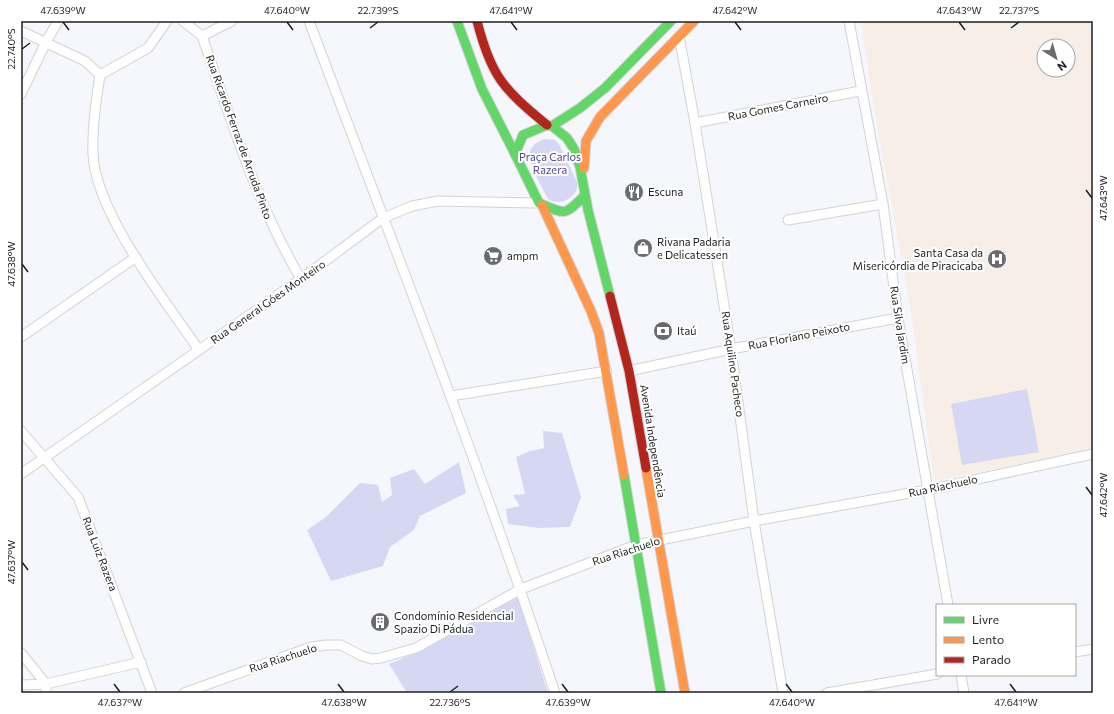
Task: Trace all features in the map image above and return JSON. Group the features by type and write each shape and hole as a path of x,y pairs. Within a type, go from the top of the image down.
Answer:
{"main road":[{"path":"457,21 467,56 492,116 515,154 540,204 591,311 599,334 607,371 661,693"},
{"path":"477,21 487,55 498,78 517,100 549,126 567,138 574,149 580,167 585,191 569,211 560,212 540,204"},
{"path":"515,154 523,135 549,126 580,108 605,88 672,21"},
{"name":"Avenida Independência","path":"685,693 657,540 630,370 585,191 584,148 588,133 600,117 694,21"}],"street":[{"path":"21,94 46,42 58,21"},
{"path":"100,75 148,48 167,21"},
{"path":"183,21 202,36 232,21"},
{"path":"309,21 451,396 521,589 555,693"},
{"name":"Rua Silva Jardim","path":"849,21 860,91 883,204 898,318 948,604"},
{"path":"21,31 85,61 100,75"},
{"name":"Rua Ricardo Ferraz de Arruda Pinto","path":"202,36 261,203 283,248 301,279"},
{"name":"Rua Aquilino Pacheco","path":"679,36 695,123 731,349 754,521 783,693"},
{"path":"100,75 94,109 93,155 103,198 136,257 199,350"},
{"name":"Rua Gomes Carneiro","path":"695,123 860,91"},
{"name":"Rua General Góes Monteiro","path":"21,474 301,279 383,218 412,206 438,201 540,204"},
{"path":"788,220 883,204"},
{"path":"21,337 136,257"},
{"name":"Rua Floriano Peixoto","path":"630,370 731,349 898,318"},
{"path":"451,396 607,371"},
{"name":"Rua Luiz Razera","path":"21,431 78,497 152,693"},
{"name":"Rua Riachuelo","path":"184,693 311,647 326,645 341,646 372,659 416,648 521,589 636,546 657,540 927,490 1093,454"},
{"path":"1076,652 1093,649"},
{"path":"21,653 46,688"},
{"path":"21,685 46,688 141,662"},
{"path":"827,693 936,674"},
{"path":"961,676 964,693"}],"shaded area":[{"name":"Santa Casa da Misericórdia de Piracicaba","path":"861,21 1093,21 1093,450 934,481 911,312 871,92"}],"green space":[{"name":"Praça Carlos Razera","path":"545,139 555,140 559,144 577,182 575,192 568,199 563,201 558,202 548,199 531,162 530,151 532,147"},
{"path":"1027,389 1039,452 962,465 951,404"},
{"path":"543,431 562,433 581,497 570,527 539,528 508,524 506,509 520,506 513,495 525,494 516,457 530,451 544,448"},
{"path":"459,462 466,493 420,516 414,530 390,547 383,566 331,581 307,530 326,517 360,483 378,485 382,502 392,495 390,478 414,469 425,484"},
{"path":"518,597 548,693 407,693 389,664 423,650"}],"traffic: fast":[{"path":"457,21 482,89 515,154"},
{"path":"552,126 580,108 605,88 671,21"},
{"path":"585,195 573,207 565,211 555,210 539,203 515,154 523,135 547,125 552,126 567,138 574,149 580,167 588,210 610,296"},
{"path":"624,475 661,693"}],"traffic: slow":[{"path":"584,168 586,141 600,117 694,21"},
{"path":"542,205 591,311 599,333 624,475"},
{"path":"646,468 685,693"}],"traffic: jam":[{"path":"477,21 488,55 501,80 519,101 547,125"},
{"path":"610,296 629,371 646,468"}],"place":[{"name":"Escuna","path":"634,192"},
{"name":"Rivana Padaria e Delicatessen","path":"643,248"},
{"name":"ampm","path":"493,256"},
{"name":"Santa Casa da Misericórdia de Piracicaba","path":"997,259"},
{"name":"Itaú","path":"663,331"},
{"name":"Condomínio Residencial Spazio Di Pádua","path":"380,622"}]}
